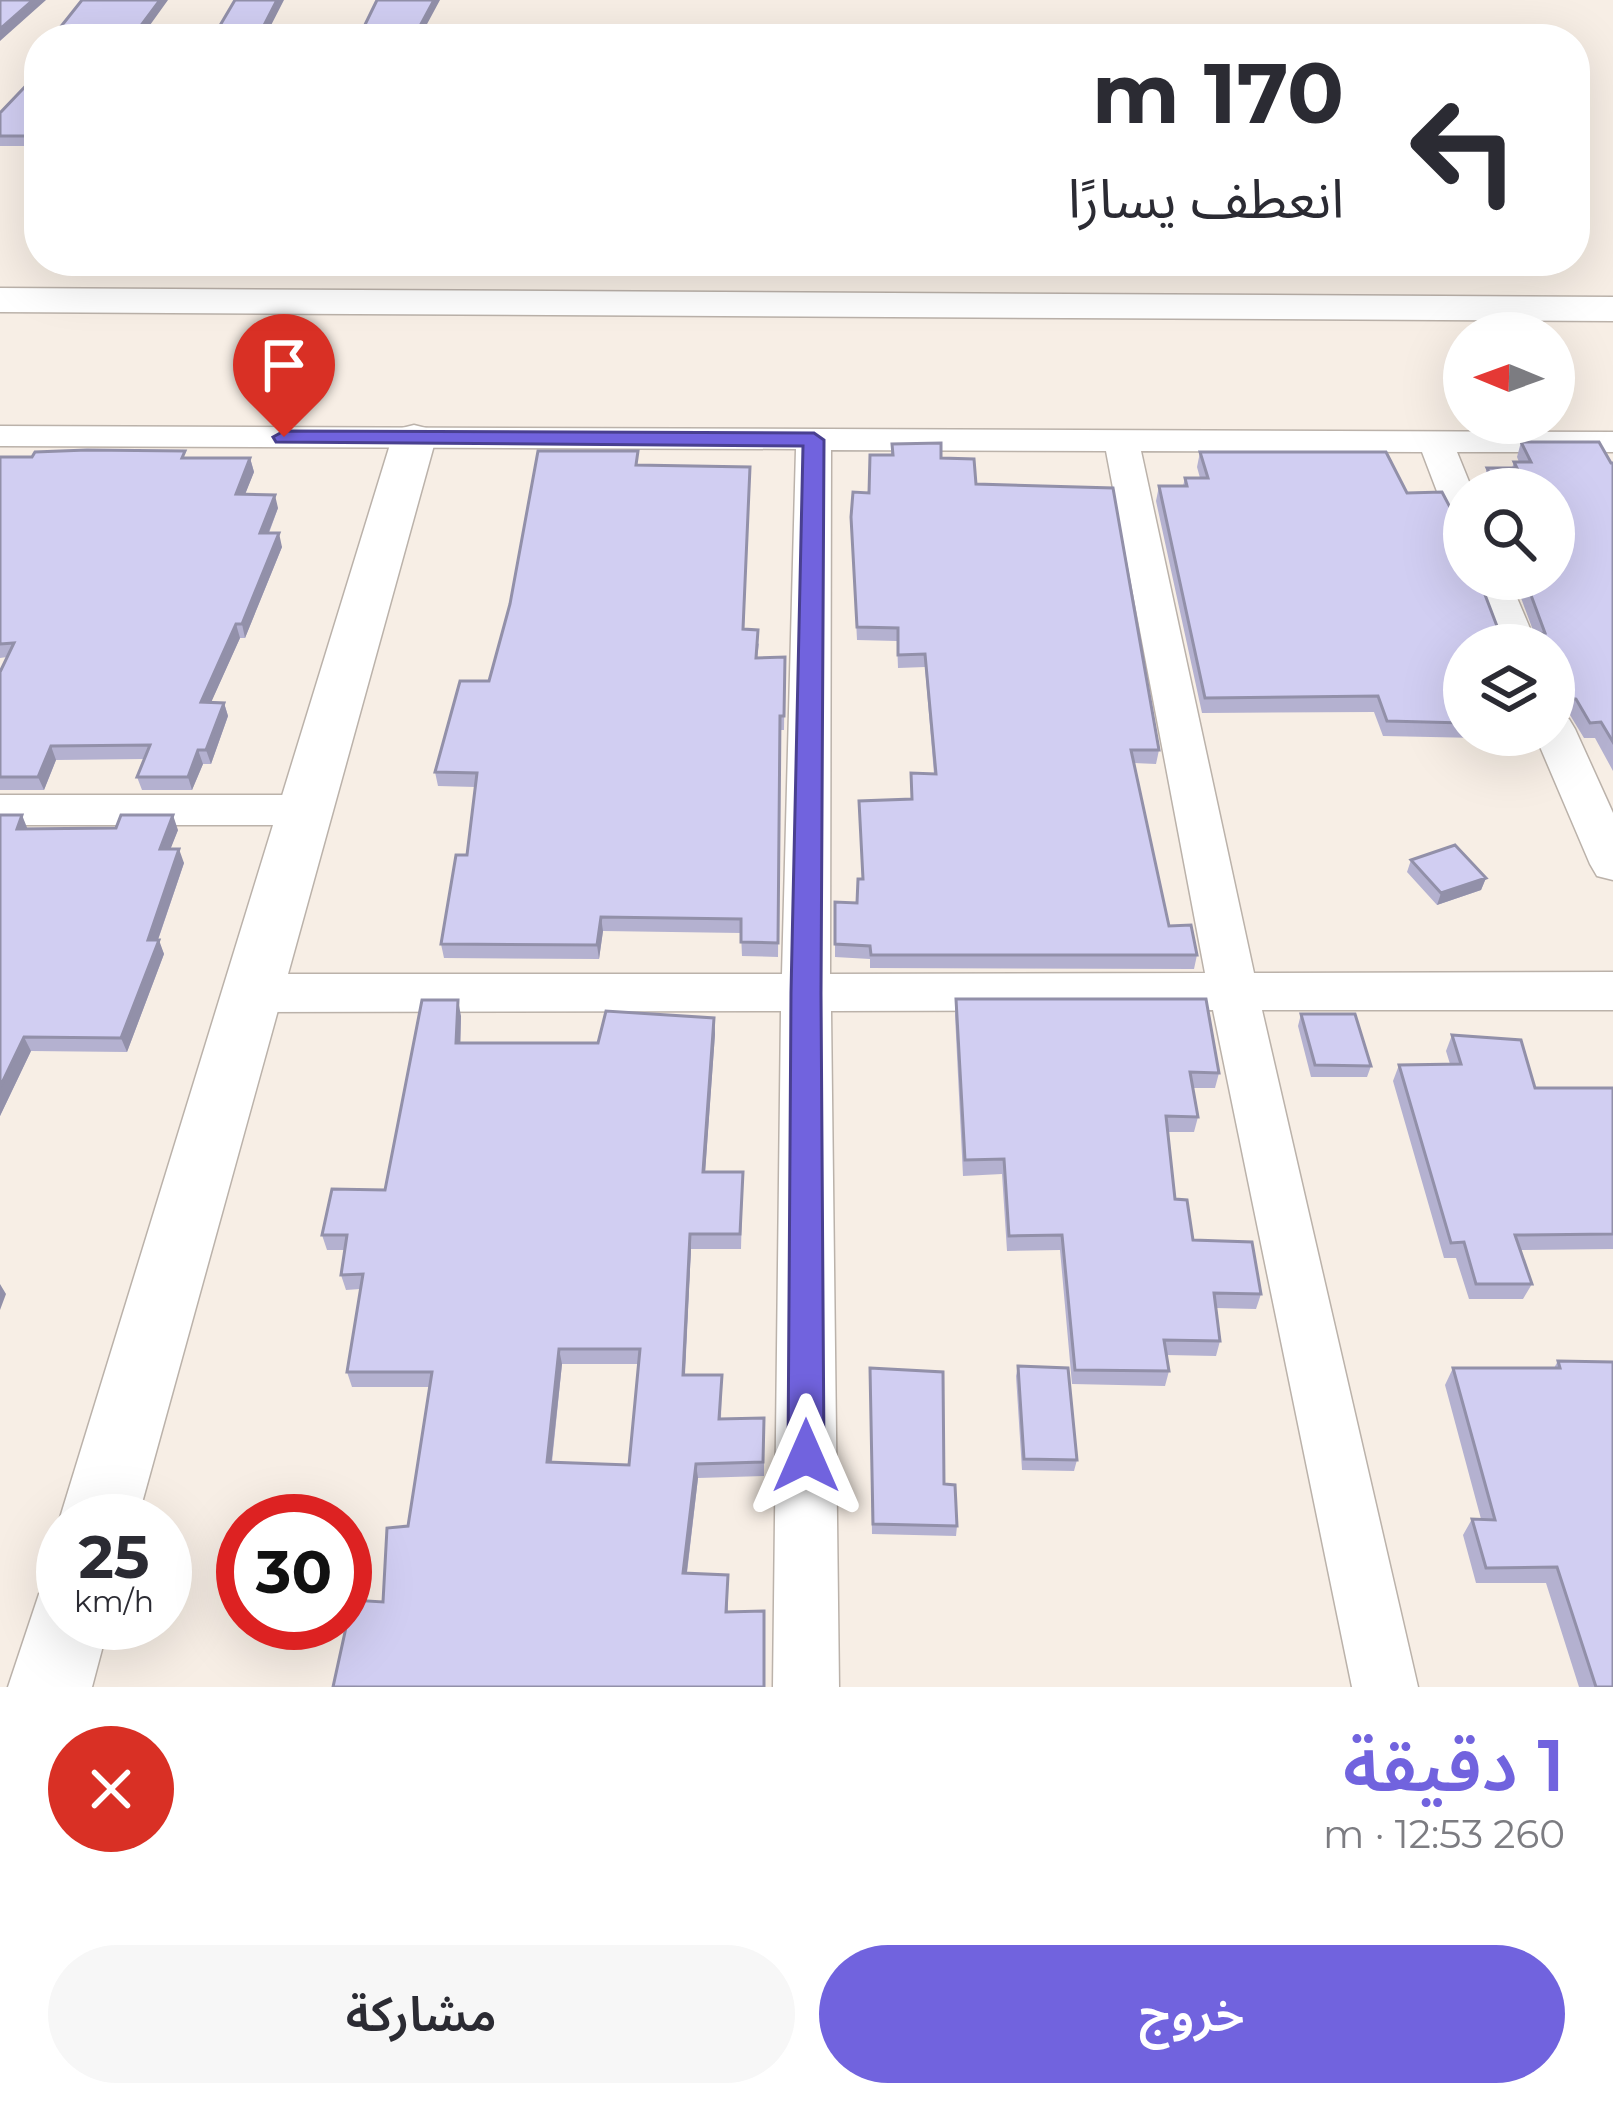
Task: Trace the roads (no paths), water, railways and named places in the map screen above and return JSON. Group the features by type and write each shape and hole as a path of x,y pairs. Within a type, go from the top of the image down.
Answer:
{"street":[{"path":"0,300 1613,309"},
{"path":"0,476 11,436 1613,442"},
{"path":"106,1494 414,438"},
{"path":"806,1687 806,993 814,440"},
{"path":"1120,440 1233,990 1385,1687"},
{"path":"1435,441 1446,468"},
{"path":"1566,756 1613,864"},
{"path":"0,810 307,810"},
{"path":"254,992 1613,991"},
{"path":"50,1687 60,1650"}]}
